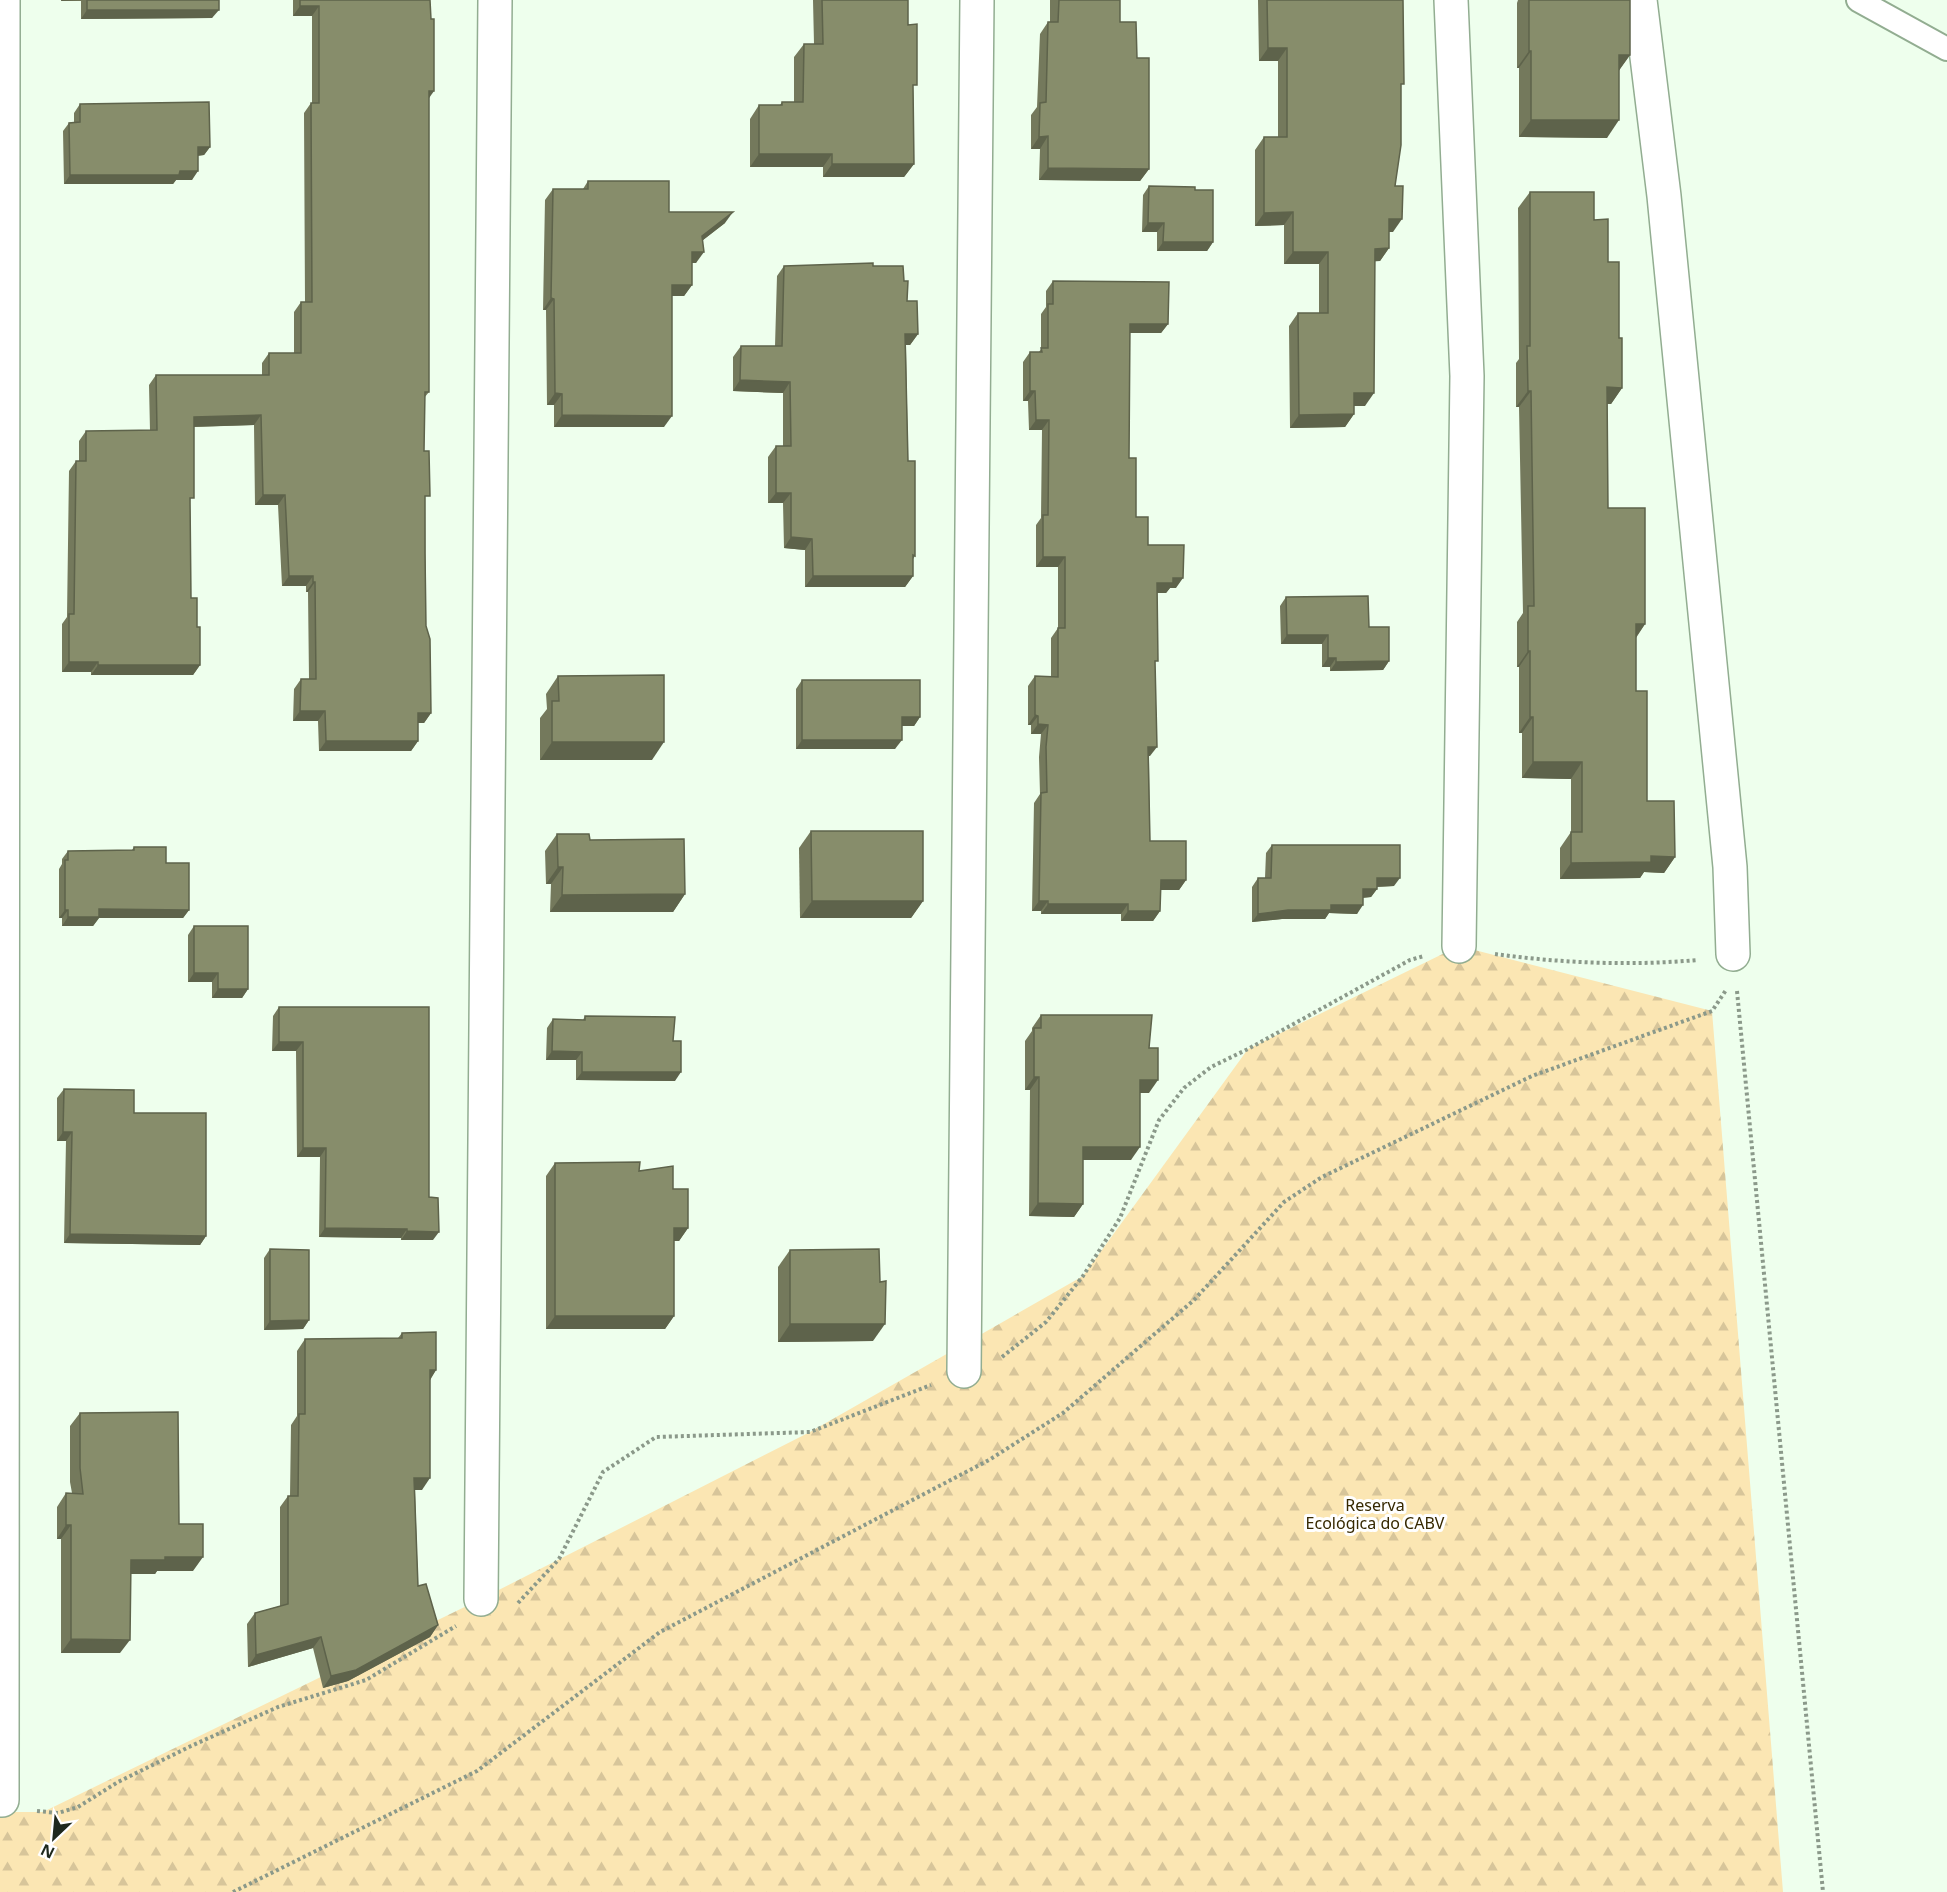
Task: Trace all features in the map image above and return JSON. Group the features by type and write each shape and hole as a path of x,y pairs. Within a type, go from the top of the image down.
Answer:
{"street":[{"path":"2,1800 3,0"},
{"path":"481,1599 495,0"},
{"path":"964,1371 977,0"},
{"path":"1451,0 1467,376 1459,946"},
{"path":"1640,0 1664,196 1729,855 1733,954"}],"lane":[{"path":"1858,0 1947,49"}],"path":[{"path":"2,1800 11,1805 43,1812 58,1813 78,1808 118,1782 256,1716 366,1680 456,1625 481,1599 519,1603 559,1559 603,1472 656,1437 810,1432 1002,1357 1046,1322 1083,1276 1120,1218 1159,1120 1184,1088 1211,1067 1410,960 1459,946 1524,958 1590,961 1677,962 1733,954"},
{"path":"233,1892 477,1771 660,1632 989,1460 1063,1413 1194,1300 1284,1202 1322,1177 1532,1076 1712,1011 1726,991 1733,954"},
{"path":"1733,954 1823,1892"}],"green space":[{"name":"Reserva Ecológica do CABV","path":"1459,946 1712,1011 1783,1892 0,1892 0,1812 43,1812 481,1599 810,1432 1083,1276 1248,1049"}],"building":[{"path":"87,0 219,0 219,10 87,10"},
{"path":"300,0 430,0 431,19 434,19 434,91 429,91 429,392 425,392 424,451 429,451 430,496 425,496 425,553 431,713 418,713 418,741 326,741 325,711 300,711 301,679 316,679 315,582 313,582 313,576 289,576 285,495 263,495 261,415 194,417 194,498 190,498 191,598 197,598 200,665 98,665 98,662 69,662 69,614 74,614 76,461 86,461 86,431 157,430 156,375 269,375 269,353 301,353 301,302 312,302 311,103 319,103 319,6 300,6"},
{"path":"822,0 908,0 908,25 917,24 917,85 913,85 914,164 832,164 832,154 759,154 759,105 803,102 804,44 823,44"},
{"path":"1059,0 1120,0 1120,22 1136,22 1137,58 1149,58 1149,169 1048,168 1048,136 1039,137 1040,103 1046,102 1048,22 1058,22"},
{"path":"1267,0 1403,0 1404,84 1401,84 1401,145 1395,186 1403,186 1402,219 1389,219 1389,248 1375,249 1374,393 1354,393 1354,414 1299,415 1298,313 1328,313 1328,252 1293,252 1293,212 1264,213 1264,137 1287,137 1287,48 1268,48"},
{"path":"1529,0 1630,0 1630,55 1619,55 1619,120 1531,120"},
{"path":"209,102 210,147 198,147 198,171 180,171 179,175 70,175 69,123 80,122 80,104"},
{"path":"588,181 669,181 669,212 733,212 702,236 704,252 692,252 692,285 672,285 672,416 562,415 562,394 555,393 554,299 551,298 553,189 588,189"},
{"path":"1149,186 1195,187 1195,190 1213,190 1213,242 1163,242 1164,223 1148,223"},
{"path":"1530,192 1594,192 1594,220 1608,219 1608,262 1619,262 1619,338 1622,338 1622,388 1607,387 1608,508 1645,508 1645,624 1636,624 1636,691 1647,691 1647,801 1674,801 1675,857 1651,856 1651,862 1571,863 1571,832 1582,832 1582,762 1533,762 1533,717 1530,717 1530,651 1528,651 1528,606 1534,606 1531,391 1528,391 1527,346 1530,346"},
{"path":"873,263 873,266 903,266 904,281 908,281 907,301 917,301 918,334 905,334 908,461 915,461 913,576 813,576 812,539 791,537 791,493 776,493 776,446 791,446 790,382 740,380 741,346 782,346 784,266"},
{"path":"1053,281 1169,282 1168,324 1130,324 1129,458 1136,458 1136,517 1148,517 1148,545 1184,545 1183,578 1173,578 1173,583 1157,583 1158,661 1155,661 1157,747 1148,747 1150,841 1186,841 1186,880 1161,880 1160,911 1128,911 1128,904 1048,904 1048,901 1039,901 1041,793 1047,792 1048,725 1038,724 1038,716 1035,715 1035,676 1058,677 1058,628 1065,628 1065,557 1043,557 1043,515 1048,515 1049,420 1036,420 1035,391 1030,391 1030,352 1042,352 1041,348 1048,348 1048,304 1053,304"},
{"path":"1368,596 1369,627 1389,627 1389,661 1336,662 1336,658 1328,658 1328,635 1287,635 1286,597"},
{"path":"664,675 664,742 552,742 552,701 559,701 558,676"},
{"path":"802,680 920,680 920,717 902,717 902,740 802,740"},
{"path":"811,831 923,831 923,901 812,901"},
{"path":"557,834 589,834 590,840 684,839 685,894 562,895 563,867 558,867"},
{"path":"1272,845 1400,845 1400,878 1377,878 1377,889 1363,889 1363,905 1331,905 1331,910 1288,910 1258,914 1258,878 1271,878"},
{"path":"134,847 166,847 166,863 189,863 189,910 99,909 99,917 68,917 68,910 65,910 65,860 68,860 68,851 134,850"},
{"path":"194,926 248,926 248,989 218,989 218,973 194,973"},
{"path":"279,1007 429,1007 429,1197 438,1198 439,1232 407,1231 407,1229 325,1228 326,1148 303,1148 303,1042 279,1042"},
{"path":"1041,1015 1152,1015 1149,1048 1158,1048 1158,1080 1140,1080 1140,1147 1083,1147 1083,1204 1038,1203 1039,1077 1034,1077 1034,1028 1041,1028"},
{"path":"585,1016 675,1017 673,1041 681,1041 681,1072 582,1072 582,1052 552,1051 553,1019 585,1020"},
{"path":"64,1089 134,1090 134,1113 206,1113 206,1236 70,1234 72,1132 63,1132"},
{"path":"640,1162 639,1171 673,1166 673,1189 688,1189 688,1228 674,1228 674,1316 555,1316 555,1163"},
{"path":"270,1249 309,1250 309,1320 270,1321"},
{"path":"879,1249 880,1282 886,1281 885,1324 790,1324 790,1250"},
{"path":"436,1332 436,1370 430,1370 430,1478 414,1478 418,1586 426,1584 438,1625 356,1670 331,1676 321,1637 256,1655 255,1613 288,1604 288,1496 298,1496 299,1414 305,1414 305,1339 402,1338 402,1333"},
{"path":"178,1412 179,1524 203,1524 203,1557 131,1560 130,1640 71,1639 71,1525 66,1525 66,1493 83,1494 80,1468 80,1413"}]}
